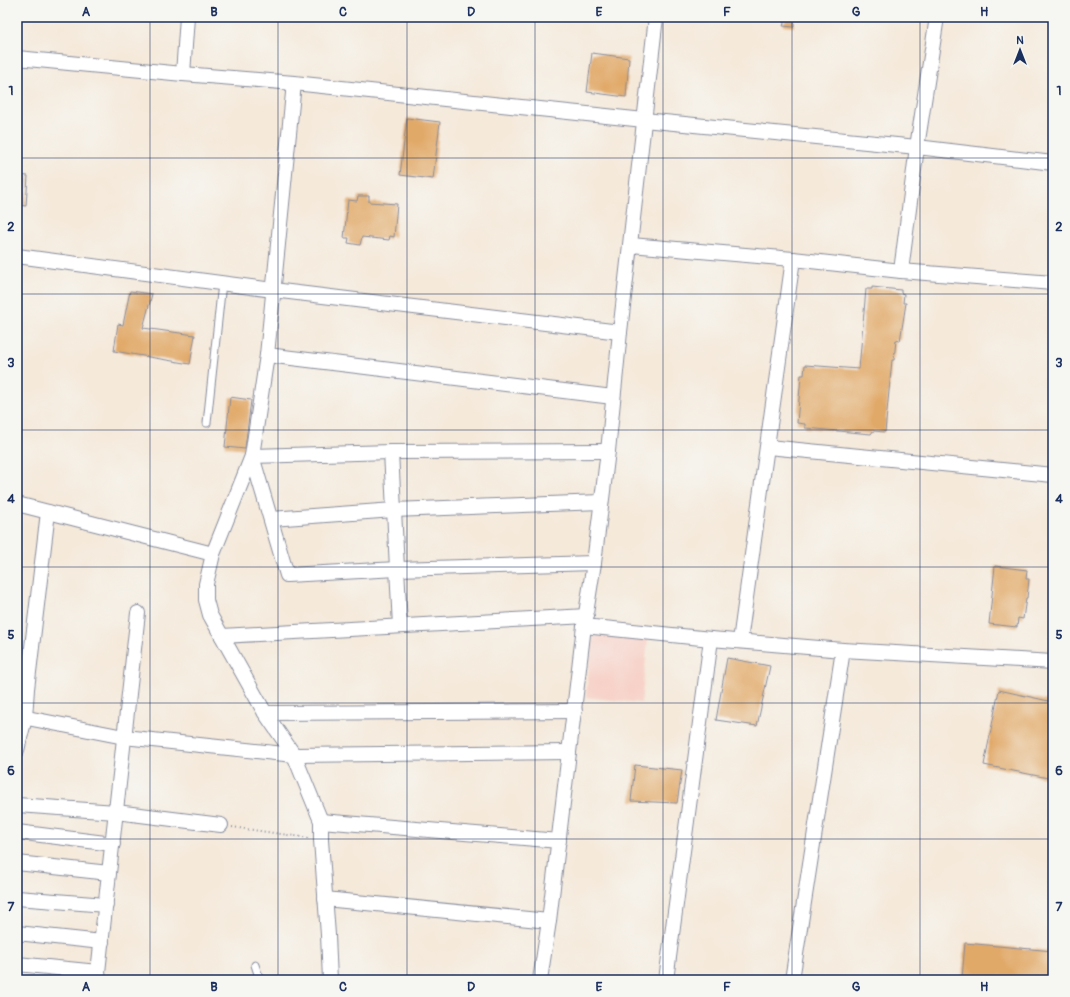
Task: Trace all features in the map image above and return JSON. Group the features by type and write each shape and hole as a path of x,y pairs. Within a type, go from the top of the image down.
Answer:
{"street":[{"path":"183,74 187,17"},
{"path":"540,980 549,921 585,621 608,450 656,17"},
{"path":"901,271 917,147 937,17"},
{"path":"17,58 294,83 917,147 1053,163"},
{"path":"294,83 267,355 252,456 213,554 206,584 206,600 210,614 265,713 294,755 321,821 325,898 332,980"},
{"path":"630,245 793,259 901,271 1053,283"},
{"path":"17,256 273,290 620,332"},
{"path":"740,641 793,259"},
{"path":"267,355 613,397"},
{"path":"768,447 1053,475"},
{"path":"252,456 391,452 608,450"},
{"path":"391,452 400,626"},
{"path":"252,456 287,575 397,569 594,562"},
{"path":"271,519 394,510 601,502"},
{"path":"17,504 213,554"},
{"path":"17,750 21,717 27,689 48,512"},
{"path":"17,964 99,976 138,613"},
{"path":"222,636 400,626 585,621 711,639 843,650 1053,662"},
{"path":"666,980 711,639"},
{"path":"792,980 843,650"},
{"path":"265,713 575,711"},
{"path":"21,717 124,737 294,755 569,752"},
{"path":"17,805 116,812 221,825"},
{"path":"321,821 559,841"},
{"path":"17,832 112,844"},
{"path":"17,863 109,873"},
{"path":"17,898 106,906"},
{"path":"325,898 549,921"},
{"path":"17,933 102,942"}],"lane":[{"path":"207,423 222,283"},
{"path":"255,964 260,980"}],"path":[{"path":"221,825 321,840"}],"shaded area":[{"path":"593,634 648,640 641,703 586,697"}],"building":[{"path":"786,17 794,17 794,27 783,26"},
{"path":"592,53 629,58 626,97 587,92"},
{"path":"407,118 440,122 433,179 400,175"},
{"path":"17,175 28,176 26,206 17,205"},
{"path":"358,196 369,196 369,202 397,204 394,237 390,236 389,240 362,237 360,245 348,243 349,238 344,238 348,200 357,201"},
{"path":"872,287 901,290 901,293 904,294 903,303 906,303 900,341 896,340 894,360 892,360 885,432 873,431 871,434 805,428 805,424 797,423 801,375 804,375 805,365 859,369 866,289 872,289"},
{"path":"130,291 152,294 143,328 195,335 190,364 114,351 118,324 123,325"},
{"path":"230,397 251,400 245,449 225,447"},
{"path":"995,566 1027,570 1026,579 1029,579 1027,598 1023,619 1018,618 1017,627 989,624"},
{"path":"727,658 770,666 757,726 716,720"},
{"path":"999,690 1053,702 1053,779 984,765"},
{"path":"635,765 682,770 677,803 631,801"},
{"path":"965,943 1053,951 1053,980 962,979"}]}
